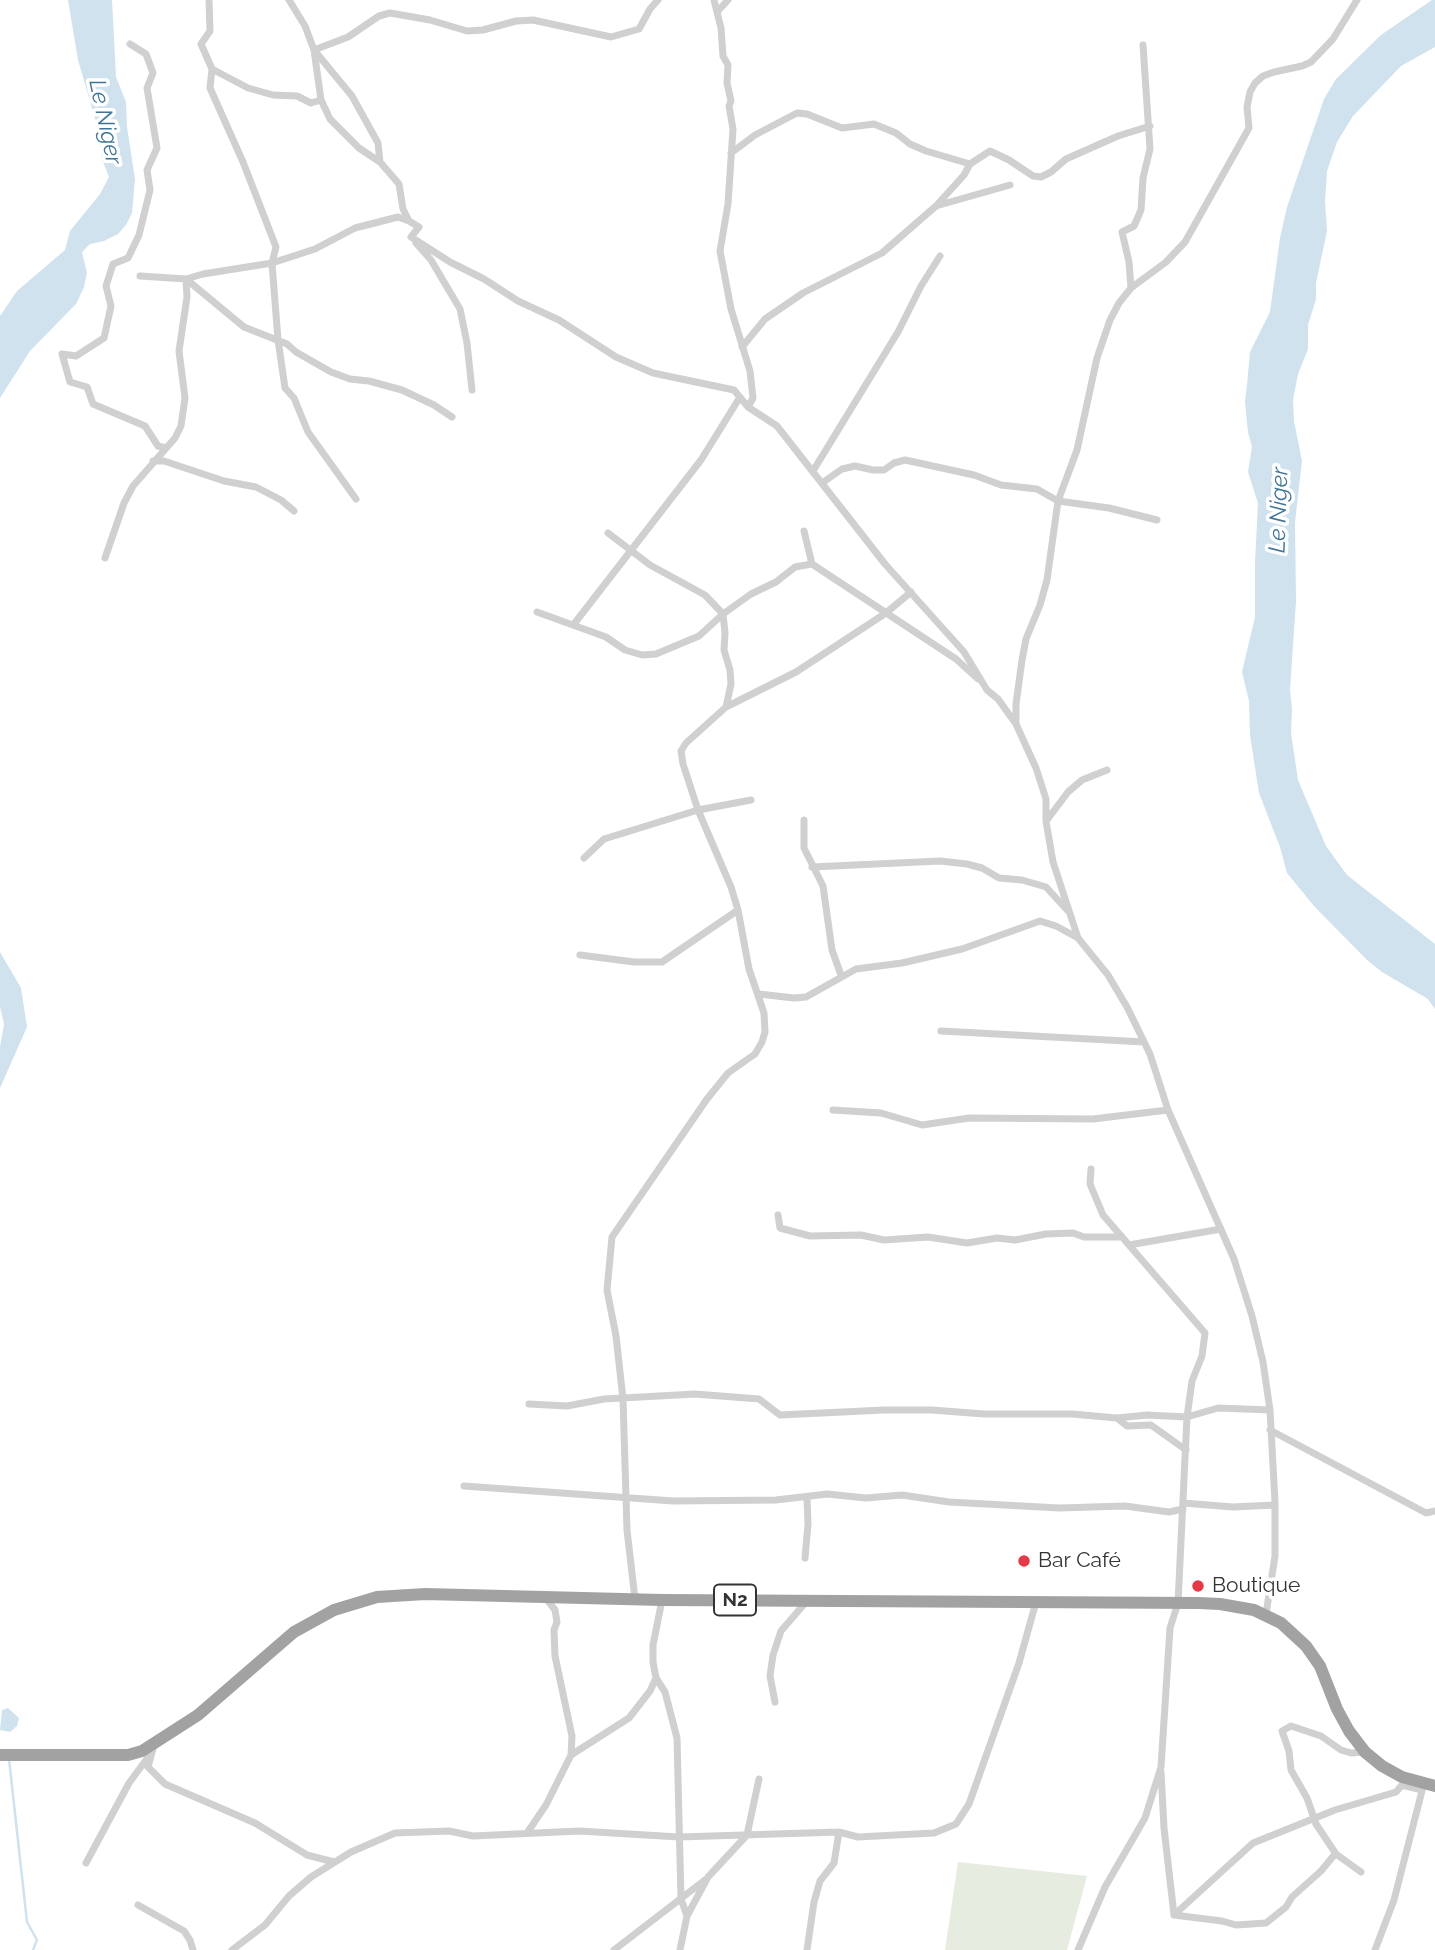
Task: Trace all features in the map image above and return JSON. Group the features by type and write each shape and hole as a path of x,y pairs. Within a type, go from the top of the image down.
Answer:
{"highway":[{"name":"N2","path":"0,1755 128,1755 153,1749 198,1715 294,1632 334,1610 377,1597 413,1595 662,1600 1178,1603 1220,1604 1254,1610 1294,1634 1320,1666 1337,1709 1365,1752 1382,1766 1427,1787"}],"street":[{"path":"209,0 210,31 201,44 212,69 210,88 253,184 276,247 272,263 285,388 294,398 308,432 356,499"},
{"path":"289,0 305,26 314,50 321,100 330,119 359,148 380,162 399,184 403,209 409,221"},
{"path":"314,50 348,37 379,16 390,13 430,20 467,31 533,20 611,37 639,29 658,0"},
{"path":"714,0 723,56 728,65 727,83 733,129 728,204 720,251 728,297 750,371 753,398 748,407"},
{"path":"717,12 727,0"},
{"path":"1016,724 1022,660 1026,639 1047,580 1058,501 1077,450 1097,358 1110,320 1131,288 1166,262 1185,242 1249,128 1247,107 1255,83 1273,72 1311,62 1333,39 1357,0"},
{"path":"130,44 146,54 153,73 147,88 157,148 147,170 150,190 139,236 128,258 113,264 109,275 106,286 111,306 103,338 76,356 62,354 70,382 87,387 93,404 145,426 158,446 166,448"},
{"path":"1131,288 1122,232 1134,226 1141,210 1143,178 1150,149 1143,45"},
{"path":"314,50 352,96 377,143 380,162"},
{"path":"212,69 248,88 297,96 311,103 321,100"},
{"path":"731,153 755,135 797,113 807,114 842,128 874,124 897,133 910,144 926,151 970,164"},
{"path":"742,347 765,319 823,281 882,253 936,205 964,175 970,164 990,151 1033,176 1041,177 1066,159 1118,136 1150,126"},
{"path":"936,205 1010,185"},
{"path":"139,276 187,279 272,263 315,249 355,228 398,217 419,227 411,237"},
{"path":"411,237 431,260 460,310 472,390"},
{"path":"411,237 518,301 559,320 616,357 653,373 734,390 748,407 778,426 885,564 964,652 987,690"},
{"path":"813,471 898,332 921,286 940,256"},
{"path":"104,558 132,486 166,448 181,426 185,398 179,351 187,279"},
{"path":"187,279 244,327 278,340 331,372 402,390 452,417"},
{"path":"574,624 701,460 740,397"},
{"path":"822,483 842,469 855,466 884,470 905,460 974,475 1001,485 1037,489 1058,501 1157,520"},
{"path":"153,461 164,461 224,481 256,486 294,511"},
{"path":"804,531 812,564 956,659 980,680 1016,724 1036,768 1046,799 1046,821 1054,862 1079,938 1108,975 1144,1041 1168,1110 1234,1259 1252,1316 1263,1362 1270,1410 1275,1504 1275,1556 1266,1615"},
{"path":"608,533 650,565 705,595 723,614 724,650 731,684 726,707"},
{"path":"537,612 606,637 625,650 642,655 656,654 699,636 723,614 751,594 776,582 795,567 812,564"},
{"path":"635,1599 627,1530 624,1399 607,1290 612,1237 707,1099 728,1073 755,1054 765,1032 760,994 750,968 738,910 698,810 681,751 686,743 726,707 796,673 887,614 911,592"},
{"path":"1046,821 1068,792 1082,780 1107,770"},
{"path":"584,858 604,839 698,810 751,800"},
{"path":"804,820 804,848 823,887 832,950 841,975"},
{"path":"812,867 940,861 967,864 982,868 999,878 1022,880 1046,887 1071,915"},
{"path":"580,955 634,962 662,962 738,910"},
{"path":"760,994 806,997 856,969 902,963 962,949 1040,921 1079,938"},
{"path":"941,1031 1144,1041"},
{"path":"833,1110 881,1113 922,1125 969,1118 1093,1119 1168,1110"},
{"path":"1091,1169 1090,1184 1103,1215 1205,1333 1202,1356 1192,1381 1187,1417 1178,1603 1170,1628 1161,1767 1164,1828 1174,1915"},
{"path":"778,1215 780,1228 810,1236 861,1235 884,1240 928,1237 967,1243 997,1238 1015,1240 1060,1233 1073,1233 1084,1237 1122,1237"},
{"path":"1129,1245 1221,1229"},
{"path":"528,1404 567,1406 604,1399 695,1394 759,1399 780,1415 932,1410 1117,1418 1147,1415 1187,1417 1218,1408 1270,1410"},
{"path":"1117,1418 1127,1426 1151,1425 1186,1450"},
{"path":"1270,1430 1426,1513 1435,1511"},
{"path":"464,1486 673,1501 807,1498 827,1494 866,1498 902,1495 949,1502 1059,1508 1125,1506 1169,1512 1183,1506 1208,1503 1233,1507 1275,1504"},
{"path":"805,1558 807,1498"},
{"path":"527,1833 546,1805 572,1755 572,1736 554,1648 557,1622 555,1611 545,1597"},
{"path":"662,1600 653,1646 656,1678 665,1692 677,1738 681,1899 687,1916"},
{"path":"775,1702 771,1676 773,1655 781,1631 807,1600"},
{"path":"232,1950 265,1925 289,1896 311,1877 334,1862 396,1833 449,1831 473,1836 579,1831 679,1837 839,1832 858,1836 934,1833 956,1824 969,1804 1019,1663 1036,1602"},
{"path":"572,1755 629,1718 650,1691 656,1678"},
{"path":"1361,1872 1335,1854 1315,1819 1291,1770 1289,1751 1282,1731 1291,1726 1321,1736 1341,1750 1351,1753 1365,1752"},
{"path":"153,1749 148,1767 166,1784 255,1823 300,1851 334,1862"},
{"path":"86,1863 129,1783 153,1749"},
{"path":"1078,1950 1105,1887 1145,1818 1161,1767"},
{"path":"614,1950 708,1877 747,1835 759,1779"},
{"path":"1174,1915 1253,1843 1356,1803 1396,1792 1402,1785 1427,1787 1394,1900 1375,1950"},
{"path":"807,1950 814,1902 820,1881 834,1863 839,1832"},
{"path":"1174,1915 1222,1920 1236,1925 1266,1923 1286,1908 1292,1897 1335,1854"},
{"path":"680,1950 687,1916 708,1877"},
{"path":"138,1905 184,1931 193,1950"}],"shaded area":[{"path":"958,1862 1087,1876 1067,1950 945,1950"}],"water":[{"name":"Le Niger","path":"68,0 112,0 116,77 126,102 135,179 132,213 118,234 90,244 82,252 87,273 76,304 30,351 0,398 0,316 17,291 65,250 70,231 100,194 109,177 102,159 99,132 78,60"},
{"name":"Le Niger","path":"1435,0 1435,47 1401,66 1353,116 1337,142 1327,171 1327,231 1316,283 1316,299 1308,325 1308,349 1298,374 1293,400 1302,461 1295,522 1296,601 1290,690 1291,733 1298,780 1326,846 1347,875 1435,944 1435,1009 1428,999 1367,960 1314,906 1287,873 1259,793 1250,735 1249,701 1242,672 1255,617 1258,503 1248,472 1252,447 1245,402 1250,352 1270,312 1287,207 1324,99 1336,79 1381,35"},
{"path":"0,952 21,988 27,1027 0,1088 0,1047 4,1024 0,1007"},
{"path":"8,1708 19,1718 17,1726 10,1732 0,1730 2,1710"}],"waterway":[{"path":"9,1759 27,1922 37,1940 33,1950"}],"place":[{"name":"Bar Café","path":"1024,1561"},
{"name":"Boutique","path":"1198,1586"}]}
